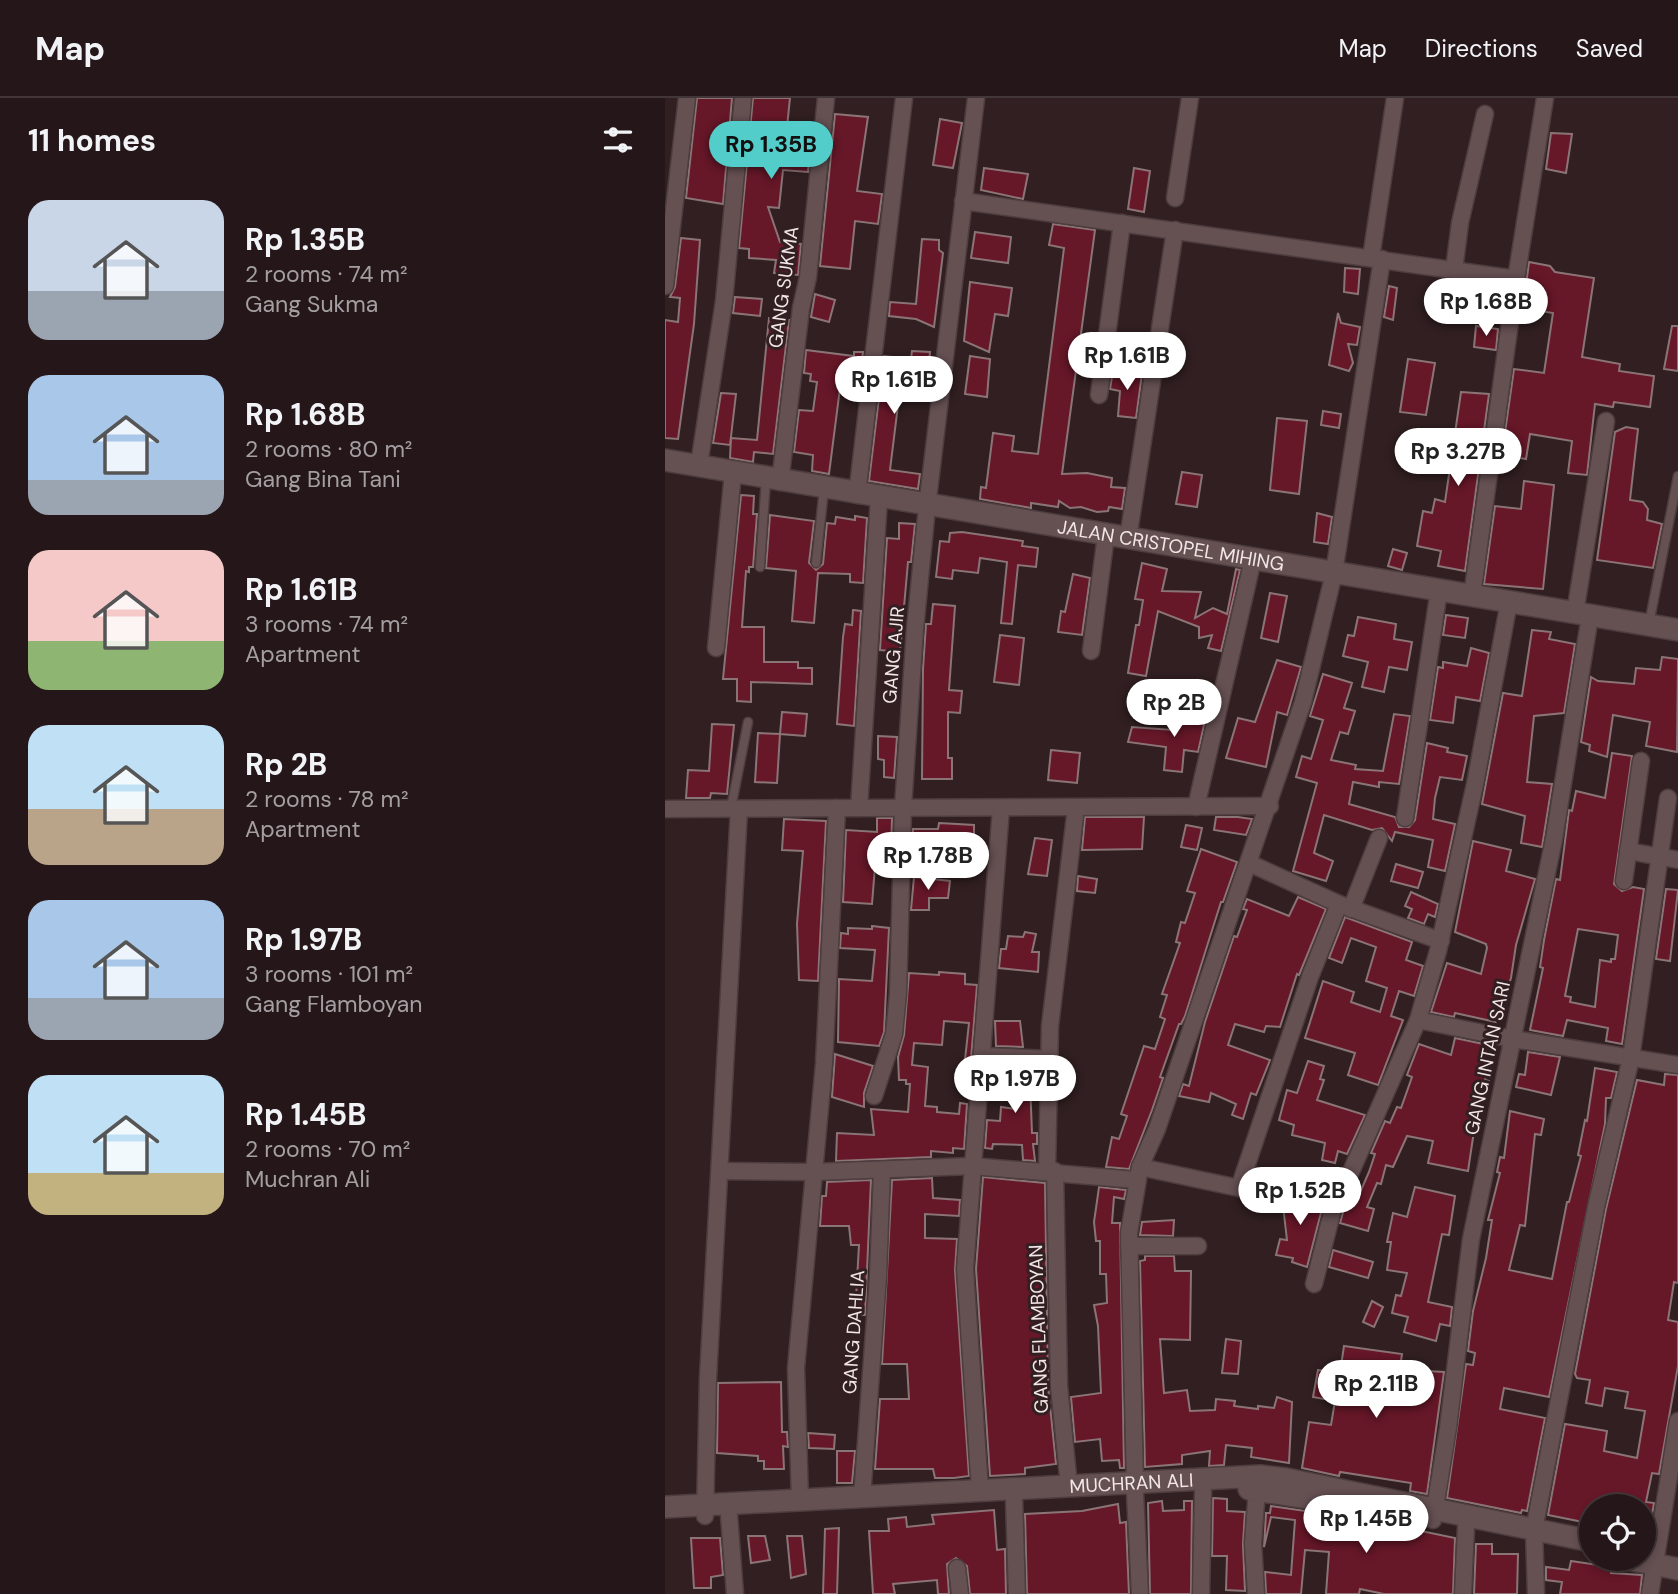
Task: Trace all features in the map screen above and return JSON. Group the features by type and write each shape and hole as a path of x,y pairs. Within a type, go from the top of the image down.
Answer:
{"street":[{"path":"665,286 687,98"},
{"path":"699,465 724,301 743,98"},
{"name":"GANG SUKMA","path":"773,480 808,277 826,98"},
{"path":"857,495 904,98"},
{"name":"GANG AJIR","path":"874,1096 894,1034 898,994 903,807 927,507 976,98"},
{"path":"1175,198 1190,98"},
{"path":"1140,1594 1129,1245 1138,1173 1157,1129 1194,1016 1270,806 1303,702 1335,573 1395,98"},
{"path":"1472,596 1516,279 1545,98"},
{"path":"1454,270 1460,223 1485,114"},
{"path":"963,201 1516,279"},
{"path":"1099,395 1122,223"},
{"path":"1128,539 1175,230"},
{"name":"GANG INTAN SARI","path":"1434,1515 1469,1251 1553,839 1606,421"},
{"name":"JALAN CRISTOPEL MIHING","path":"665,460 927,507 1678,630"},
{"path":"716,648 733,473"},
{"path":"859,808 879,498"},
{"path":"1091,650 1106,535"},
{"path":"1196,807 1253,559"},
{"path":"1405,818 1439,590"},
{"path":"1314,1284 1339,1185 1348,1178 1418,1020 1441,942 1473,795 1509,602"},
{"path":"1624,881 1641,761"},
{"path":"1537,1594 1534,1534 1596,1207 1631,1058 1668,798"},
{"path":"665,813 735,809 903,807 1270,806"},
{"path":"800,1500 796,1368 824,1064 837,808"},
{"path":"980,1490 965,1291 972,1166 1001,808"},
{"name":"GANG FLAMBOYAN","path":"1069,1486 1059,1395 1049,1059 1050,1026 1076,808"},
{"path":"705,1510 708,1378 721,1171 735,809"},
{"path":"1239,1188 1310,977 1379,838"},
{"path":"1628,851 1678,860"},
{"path":"1249,863 1345,907 1441,942"},
{"path":"1418,1020 1513,1039 1678,1065"},
{"path":"982,1056 1049,1059"},
{"path":"721,1171 882,1170 972,1166 1138,1173 1239,1188 1313,1177 1339,1185"},
{"name":"GANG DAHLIA","path":"862,1497 878,1277 882,1170"},
{"path":"1129,1245 1198,1246"},
{"path":"1650,1594 1659,1557 1678,1421"},
{"name":"MUCHRAN ALI","path":"665,1507 729,1515 1014,1498 1268,1477 1434,1515 1534,1534 1579,1548"},
{"name":"MUCHRAN ALI","path":"665,1518 705,1510 800,1500 980,1490 1069,1486 1257,1489 1434,1515 1466,1527 1579,1540"},
{"path":"1256,1594 1253,1543 1257,1489"},
{"path":"1201,1594 1203,1490"},
{"path":"1014,1498 1017,1594"},
{"path":"729,1515 735,1594"},
{"path":"1463,1594 1466,1527"},
{"path":"1659,1557 1678,1569"},
{"path":"957,1568 960,1594"}],"lane":[{"path":"1649,625 1678,476"},
{"path":"760,567 773,480"},
{"path":"816,563 824,489"},
{"path":"735,809 748,722"}],"building":[{"path":"697,98 732,98 723,204 686,198"},
{"path":"753,98 790,98 787,127 812,129 808,172 783,170 779,208 768,207 780,242 801,244 798,275 774,273 776,260 749,258 749,249 739,248"},
{"path":"835,114 868,117 857,191 882,194 878,224 855,221 850,269 820,266"},
{"path":"940,119 962,123 953,168 933,165"},
{"path":"1551,133 1572,134 1566,173 1546,169"},
{"path":"984,168 1028,174 1023,199 981,190"},
{"path":"1134,168 1150,171 1144,212 1128,209"},
{"path":"1053,224 1095,230 1062,474 1087,473 1112,478 1111,487 1125,488 1122,509 1109,507 1108,511 1097,512 1081,507 1070,508 1059,501 1058,507 1031,503 1031,508 980,499 981,487 986,488 993,433 1014,436 1012,451 1038,454 1064,248 1049,245"},
{"path":"975,232 1011,237 1008,263 971,258"},
{"path":"681,238 700,240 694,324 678,439 665,438 665,320 678,322 680,298 670,297 675,287"},
{"path":"922,239 939,240 939,250 943,253 934,327 916,319 889,316 890,302 916,304"},
{"path":"1529,262 1550,266 1555,272 1594,278 1582,357 1620,364 1619,371 1654,376 1650,407 1614,402 1613,407 1595,404 1587,475 1568,473 1572,441 1530,434 1526,459 1513,457 1514,447 1503,446 1514,369 1544,373 1553,313 1523,308"},
{"path":"1345,268 1360,269 1358,294 1344,292"},
{"path":"970,282 1012,288 1008,316 995,314 989,352 964,341"},
{"path":"1389,286 1397,288 1393,320 1384,317"},
{"path":"815,294 835,300 829,322 811,317"},
{"path":"735,297 762,299 760,316 733,313"},
{"path":"1338,313 1341,323 1360,327 1357,345 1348,344 1353,363 1349,371 1329,365"},
{"path":"769,318 789,320 773,454 754,452 753,462 730,458 731,438 757,440"},
{"path":"1476,326 1498,329 1496,350 1474,347"},
{"path":"1672,326 1678,326 1678,371 1664,369"},
{"path":"806,350 854,356 854,352 863,352 859,389 840,388 829,474 812,471 813,455 794,452 799,410 813,411 817,382 810,381 811,374 804,373"},
{"path":"912,351 930,352 927,383 901,381 890,470 920,474 918,489 869,481 884,356 911,359"},
{"path":"970,356 990,359 987,397 965,394"},
{"path":"1408,359 1435,363 1426,415 1400,412"},
{"path":"1113,370 1142,374 1136,418 1118,416 1120,391 1110,389"},
{"path":"1461,392 1489,394 1465,571 1438,566 1441,551 1417,546 1423,511 1432,513 1435,499 1445,502"},
{"path":"721,393 736,394 730,445 713,443"},
{"path":"1323,411 1341,414 1339,428 1321,425"},
{"path":"1277,418 1307,421 1299,494 1270,490"},
{"path":"1626,427 1638,429 1630,500 1643,502 1648,509 1647,520 1662,524 1653,568 1597,560 1615,432"},
{"path":"1182,472 1202,475 1197,507 1176,504"},
{"path":"1524,481 1554,485 1543,589 1484,584 1495,506 1521,509"},
{"path":"741,495 754,496 753,514 757,514 753,567 749,567 749,572 746,571 742,627 764,627 764,662 798,662 798,668 812,668 812,684 751,682 751,702 737,701 737,679 723,679"},
{"path":"1317,513 1332,517 1328,544 1314,542"},
{"path":"770,515 814,521 809,563 816,570 823,564 827,523 835,524 836,517 855,520 855,516 867,518 863,583 850,582 850,574 818,573 814,623 792,621 796,571 766,568"},
{"path":"899,523 915,524 911,562 908,562 900,652 880,650 887,538 899,539"},
{"path":"962,532 1023,541 1022,546 1038,548 1036,567 1018,565 1012,624 1001,623 1007,562 980,558 978,573 953,570 952,579 936,577 940,541 949,542 950,533"},
{"path":"1393,549 1407,553 1402,570 1388,566"},
{"path":"1142,563 1167,569 1162,591 1201,592 1195,618 1213,608 1227,614 1236,569 1240,570 1221,651 1208,648 1212,635 1199,638 1199,627 1158,611 1146,676 1128,673 1143,600 1135,599"},
{"path":"1073,574 1090,578 1082,635 1058,632 1061,611 1065,612"},
{"path":"1270,593 1287,596 1278,642 1261,638"},
{"path":"933,604 955,606 949,690 962,691 960,713 948,712 948,758 952,758 952,779 922,779 923,669 926,624 931,624"},
{"path":"853,610 861,611 854,726 837,724 843,637 845,624 852,625"},
{"path":"1446,615 1468,618 1465,638 1443,635"},
{"path":"1358,617 1396,624 1394,639 1412,642 1407,670 1389,667 1384,692 1362,687 1368,662 1343,656 1348,635 1354,636"},
{"path":"1532,630 1551,632 1549,639 1575,644 1564,713 1534,716 1527,782 1552,784 1542,847 1521,843 1525,816 1482,804 1503,693 1522,696"},
{"path":"1000,635 1024,638 1019,685 994,682"},
{"path":"1471,648 1489,653 1480,701 1456,697 1453,723 1430,720 1438,667 1443,668 1443,662 1467,666"},
{"path":"1662,657 1678,659 1677,752 1646,746 1650,722 1613,715 1607,757 1589,751 1590,745 1581,742 1591,677 1598,681 1634,684 1636,668 1660,670"},
{"path":"1277,660 1301,667 1287,715 1277,712 1266,767 1226,758 1238,718 1255,722"},
{"path":"1323,674 1352,683 1344,708 1355,711 1348,734 1340,732 1331,760 1356,765 1355,769 1383,771 1394,714 1410,716 1399,784 1379,782 1379,787 1353,782 1349,804 1395,817 1399,827 1409,827 1415,820 1427,743 1448,748 1447,752 1467,756 1462,780 1440,777 1435,798 1433,819 1455,824 1445,871 1428,867 1433,840 1395,832 1392,841 1382,828 1372,830 1324,815 1314,853 1333,861 1326,881 1293,871 1317,783 1296,777 1302,756 1311,759 1323,720 1310,716"},
{"path":"1177,711 1206,716 1198,752 1184,750 1182,772 1164,770 1166,747 1128,742 1132,727 1173,730"},
{"path":"782,712 807,714 805,736 780,734"},
{"path":"712,724 734,725 727,794 711,793 710,798 686,798 688,770 709,771"},
{"path":"758,733 780,734 777,783 755,782"},
{"path":"878,736 897,737 894,778 884,777 884,760 878,759"},
{"path":"1051,750 1080,753 1077,783 1048,780"},
{"path":"1612,753 1632,756 1614,884 1622,891 1633,887 1644,889 1622,1044 1606,1041 1608,1028 1567,1020 1563,1036 1530,1030 1543,968 1540,967 1556,879 1560,880 1569,810 1572,811 1576,791 1605,798","holes":["1578,929 1618,935 1615,959 1611,959 1611,962 1600,960 1595,1007 1570,1002 1571,997 1565,996"]},
{"path":"1085,817 1144,817 1142,849 1082,850"},
{"path":"1216,817 1252,819 1246,835 1214,830"},
{"path":"877,818 892,818 891,855 876,854 872,904 843,902 846,830 877,832"},
{"path":"784,819 826,821 818,981 799,980 797,924 803,851 782,850"},
{"path":"939,823 974,825 974,842 956,843 955,859 931,859 932,847 912,847 913,829 938,829"},
{"path":"1186,825 1202,828 1197,850 1181,847"},
{"path":"1035,838 1052,840 1047,876 1028,874"},
{"path":"1473,841 1511,850 1506,871 1535,879 1516,945 1511,978 1496,1022 1455,1013 1454,1017 1431,1012 1447,963 1481,974 1486,944 1455,932"},
{"path":"1201,849 1237,862 1221,902 1185,1016 1179,1024 1160,1077 1163,1078 1152,1110 1129,1169 1106,1167 1112,1137 1119,1139 1127,1116 1121,1114 1144,1046 1155,1049 1165,1019 1160,1017 1167,995 1162,994 1180,943 1176,942 1181,922 1185,923 1195,893 1187,891"},
{"path":"1396,864 1423,872 1418,888 1391,881"},
{"path":"1078,876 1097,879 1095,893 1077,891"},
{"path":"914,877 950,881 948,898 929,898 929,910 911,910"},
{"path":"1666,889 1678,890 1670,961 1656,959"},
{"path":"1411,892 1438,904 1435,917 1428,914 1424,924 1408,918 1412,909 1405,906"},
{"path":"1298,897 1326,909 1299,975 1297,974 1280,1027 1266,1026 1264,1032 1235,1024 1228,1045 1270,1060 1256,1095 1251,1093 1243,1119 1232,1115 1236,1104 1211,1093 1209,1102 1179,1096 1183,1084 1189,1086 1205,1022 1234,936 1237,937 1247,910 1243,909 1247,899 1289,916"},
{"path":"1345,917 1412,942 1406,960 1423,966 1414,996 1399,991 1391,1016 1403,1020 1378,1085 1348,1075 1355,1053 1305,1038 1323,981 1354,992 1351,1002 1380,1012 1387,988 1366,981 1376,947 1351,938 1342,963 1329,958"},
{"path":"872,926 889,928 884,1032 879,1046 838,1042 839,979 872,981 875,950 840,948 841,933 848,934 848,928 872,929"},
{"path":"1025,932 1036,934 1032,952 1039,952 1038,972 999,968 1001,949 1006,949 1008,936 1023,937"},
{"path":"939,972 965,974 965,984 977,985 969,1084 965,1084 964,1069 969,1023 944,1021 942,1045 914,1043 912,1065 928,1067 925,1106 937,1107 937,1112 959,1114 960,1103 967,1104 964,1149 953,1148 953,1153 931,1151 931,1157 836,1161 837,1133 874,1135 871,1109 908,1112 910,1084 906,1084 906,1080 899,1080 898,1057 904,1035 909,973 939,975"},
{"path":"995,1021 1020,1021 1023,1047 996,1046"},
{"path":"1455,1038 1493,1046 1485,1080 1489,1081 1486,1096 1483,1095 1474,1131 1468,1171 1428,1163 1433,1141 1407,1136 1393,1167 1386,1165 1381,1184 1377,1183 1367,1207 1374,1209 1368,1231 1340,1223 1346,1202 1355,1204 1375,1154 1371,1153 1385,1121 1390,1123 1397,1107 1401,1108 1412,1077 1407,1075 1419,1044 1451,1055"},
{"path":"1528,1052 1560,1057 1551,1095 1516,1087 1519,1074 1525,1075"},
{"path":"835,1054 873,1066 864,1093 864,1107 832,1097"},
{"path":"1308,1061 1324,1066 1320,1079 1324,1080 1317,1100 1365,1115 1347,1154 1338,1151 1335,1163 1322,1160 1325,1143 1292,1135 1294,1125 1279,1120 1287,1090 1297,1093"},
{"path":"1008,1068 1021,1068 1021,1072 1039,1070 1038,1081 1030,1082 1032,1133 1037,1133 1037,1144 1033,1144 1035,1161 1023,1160 1022,1145 993,1144 992,1149 985,1148 987,1120 1000,1121 1001,1107 1016,1109 1015,1085 1000,1083 998,1071 1007,1071"},
{"path":"1595,1068 1617,1072 1611,1098 1606,1098 1605,1124 1549,1397 1504,1388 1500,1409 1545,1418 1527,1511 1522,1510 1521,1513 1447,1498 1466,1364 1473,1365 1475,1353 1468,1351 1473,1311 1486,1258 1492,1220 1488,1220 1500,1173 1497,1172 1500,1157 1504,1158 1510,1111 1544,1119 1541,1135 1535,1134 1525,1226 1520,1225 1509,1270 1552,1279 1567,1202 1581,1156 1578,1155 1585,1120 1587,1121"},
{"path":"1665,1074 1678,1075 1678,1283 1674,1282 1668,1320 1678,1322 1678,1366 1659,1474 1652,1473 1648,1494 1579,1494 1579,1521 1548,1515 1565,1424 1607,1431 1604,1451 1637,1458 1645,1411 1625,1408 1628,1392 1605,1388 1602,1406 1586,1403 1590,1380 1577,1378 1575,1374 1606,1209 1637,1080 1664,1085"},
{"path":"983,1177 1045,1183 1048,1386 1056,1464 1025,1468 1025,1474 990,1476 976,1269"},
{"path":"932,1178 933,1198 960,1200 959,1216 925,1214 925,1238 957,1239 955,1270 969,1476 954,1478 935,1478 933,1469 875,1469 880,1399 909,1399 907,1364 882,1364 892,1180"},
{"path":"871,1180 865,1315 855,1315 859,1245 851,1245 849,1226 820,1226 822,1196 826,1196 827,1182"},
{"path":"1099,1187 1126,1190 1124,1199 1114,1197 1112,1223 1120,1223 1124,1468 1120,1468 1119,1460 1102,1461 1100,1439 1075,1442 1071,1397 1101,1393 1098,1326 1094,1305 1107,1303 1106,1274 1100,1274 1100,1241 1096,1241 1094,1222"},
{"path":"1415,1187 1455,1196 1449,1235 1442,1234 1428,1302 1452,1307 1450,1326 1440,1324 1436,1341 1404,1332 1408,1317 1392,1313 1396,1295 1401,1296 1407,1273 1387,1270 1391,1242 1387,1242 1393,1213 1407,1217"},
{"path":"1302,1194 1325,1197 1307,1267 1292,1262 1293,1258 1276,1255 1280,1239 1287,1240 1282,1197"},
{"path":"1174,1220 1173,1236 1140,1235 1142,1222"},
{"path":"1333,1250 1373,1262 1368,1278 1329,1267"},
{"path":"1145,1256 1174,1256 1175,1271 1191,1271 1190,1340 1160,1339 1164,1393 1187,1390 1190,1411 1215,1410 1216,1399 1235,1401 1234,1406 1258,1409 1258,1406 1274,1408 1277,1397 1292,1402 1289,1463 1251,1457 1252,1448 1226,1445 1224,1465 1209,1466 1210,1451 1182,1455 1182,1464 1145,1467 1140,1261 1145,1260"},
{"path":"1372,1301 1383,1307 1374,1327 1363,1322"},
{"path":"1226,1339 1241,1341 1238,1374 1222,1373"},
{"path":"1344,1346 1402,1354 1399,1375 1428,1379 1428,1371 1444,1372 1427,1494 1410,1491 1411,1483 1340,1472 1339,1476 1302,1468 1309,1422 1331,1425 1335,1401 1313,1397 1318,1370 1340,1373"},
{"path":"781,1382 782,1432 787,1432 788,1447 783,1446 784,1469 764,1469 764,1461 758,1461 758,1456 717,1453 718,1383"},
{"path":"808,1433 835,1435 834,1449 809,1448"},
{"path":"837,1451 855,1451 852,1483 837,1483"},
{"path":"1213,1498 1227,1499 1227,1511 1245,1512 1245,1591 1226,1590 1227,1556 1212,1556"},
{"path":"1162,1501 1163,1511 1184,1510 1184,1501 1192,1501 1191,1594 1150,1594 1148,1503"},
{"path":"1118,1504 1120,1523 1126,1522 1129,1594 1027,1594 1025,1514 1082,1511"},
{"path":"1271,1506 1319,1513 1330,1509 1353,1512 1353,1516 1455,1538 1453,1594 1384,1594 1360,1589 1359,1594 1326,1594 1329,1552 1305,1550 1301,1594 1266,1594 1265,1572 1291,1575 1295,1520 1271,1517 1264,1547 1266,1513 1270,1513"},
{"path":"994,1510 997,1550 1005,1549 1006,1594 970,1594 967,1566 956,1558 947,1564 949,1594 938,1594 937,1580 893,1584 895,1594 873,1594 869,1531 889,1531 888,1519 906,1517 907,1527 934,1524 932,1515"},
{"path":"839,1528 837,1594 823,1594 825,1529"},
{"path":"748,1536 765,1536 770,1560 751,1563"},
{"path":"787,1536 802,1536 806,1574 791,1578"},
{"path":"691,1538 720,1538 723,1575 711,1577 711,1588 694,1588"},
{"path":"1476,1544 1492,1544 1492,1554 1518,1554 1517,1594 1474,1594"},
{"path":"1571,1561 1579,1562 1579,1571 1642,1575 1640,1594 1560,1594 1562,1582 1546,1580 1546,1567 1569,1570"}]}
